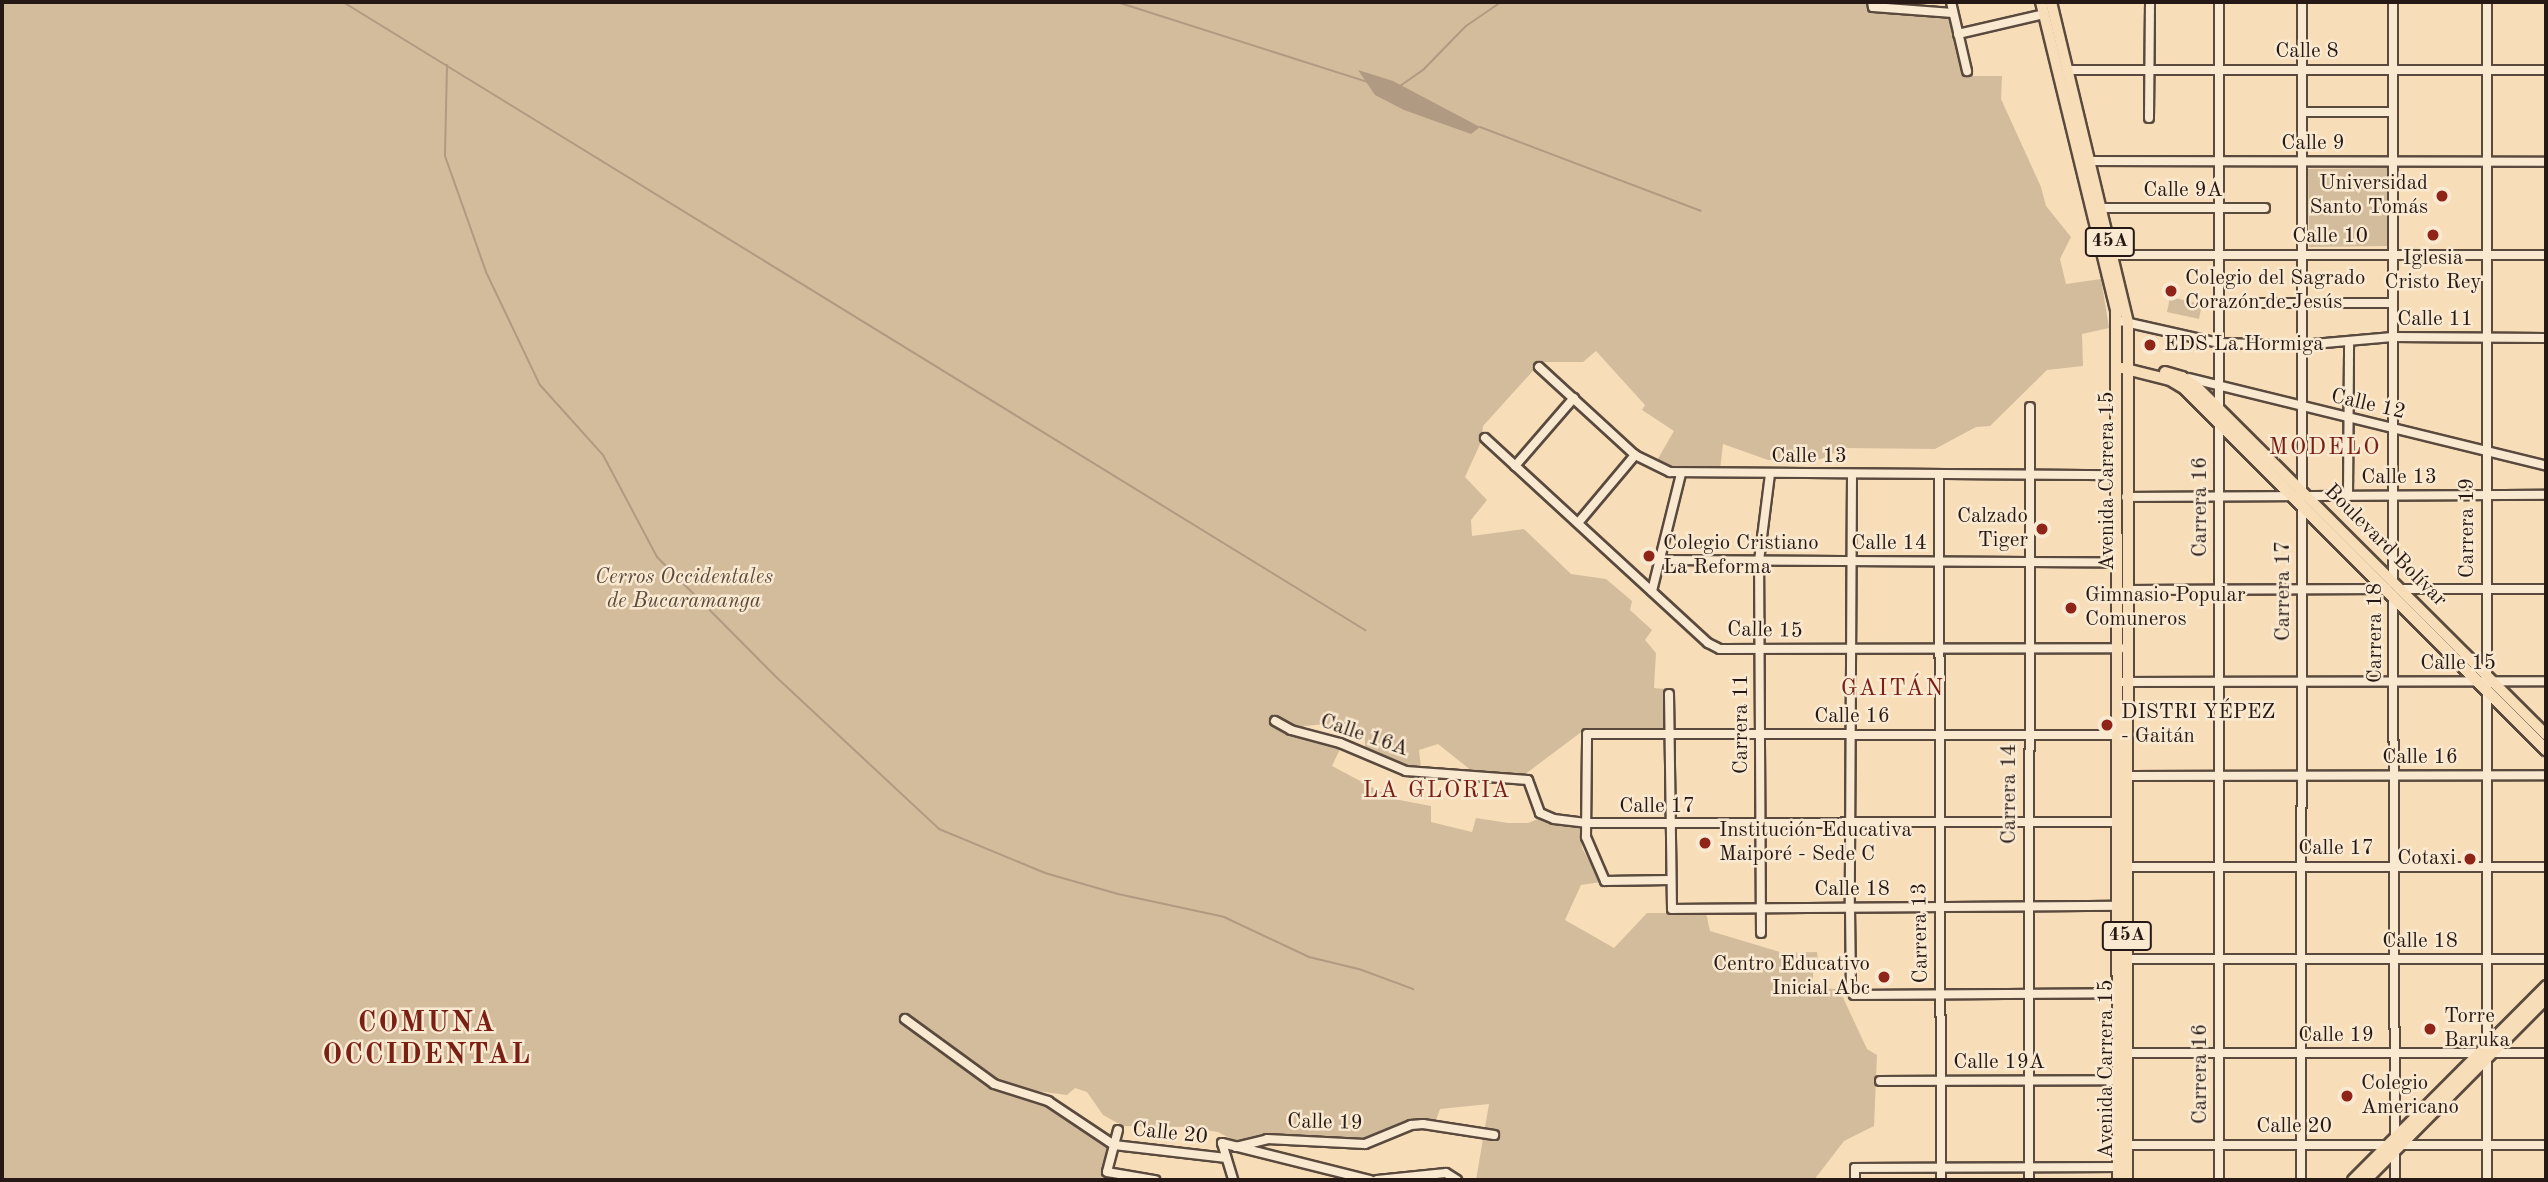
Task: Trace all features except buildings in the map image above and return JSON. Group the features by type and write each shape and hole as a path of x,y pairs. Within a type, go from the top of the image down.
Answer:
{"main road":[{"name":"Avenida Carrera 15","path":"2041,2 2084,161 2101,208 2113,254 2122,321 2126,497 2126,590 2122,648"},
{"name":"Avenida Carrera 15","path":"2051,2 2111,287 2122,321"},
{"name":"Avenida Carrera 15","path":"2122,365 2117,475 2117,562 2127,776 2127,1180"},
{"name":"Boulevard Bolívar","path":"2122,365 2182,377 2219,408 2301,497 2486,682 2546,735"},
{"name":"Boulevard Bolívar","path":"2122,365 2180,385 2301,497"},
{"name":"Avenida Carrera 15","path":"2118,1180 2117,734 2122,682"},
{"name":"Boulevard Bolívar","path":"2486,682 2546,750"},
{"path":"2486,1053 2546,986"},
{"path":"2353,1180 2394,1145 2486,1053 2546,999"},
{"path":"2366,1180 2394,1145"}],"street":[{"path":"1951,2 1967,71"},
{"path":"2149,118 2150,2"},
{"name":"Carrera 16","path":"2219,2 2219,1180"},
{"name":"Carrera 17","path":"2301,1180 2302,2"},
{"name":"Carrera 18","path":"2393,2 2395,1180"},
{"name":"Carrera 19","path":"2487,2 2487,1180"},
{"path":"1872,4 1953,13"},
{"path":"1958,34 2044,14"},
{"name":"Calle 8","path":"2067,69 2546,70"},
{"path":"2302,112 2393,112"},
{"name":"Calle 9","path":"2084,161 2546,162"},
{"name":"Calle 9A","path":"2101,208 2265,208"},
{"name":"Calle 10","path":"2113,254 2546,255"},
{"path":"2219,303 2393,303"},
{"name":"Calle 11","path":"2122,321 2219,343 2302,345 2393,337 2546,338"},
{"path":"2348,496 2349,341"},
{"name":"Calle 13","path":"1539,366 1635,455 1657,468 1681,474 2117,475"},
{"name":"Calle 12","path":"2182,377 2546,466"},
{"path":"1515,466 1574,398"},
{"name":"Carrera 14","path":"2029,1180 2027,994 2030,407"},
{"name":"Calle 15","path":"1485,438 1713,647 1759,650 2122,648"},
{"path":"1578,523 1635,455"},
{"path":"1652,591 1681,474"},
{"name":"Carrera 11","path":"1762,933 1759,561 1770,474"},
{"path":"1852,475 1850,908 1851,986 1854,995 2118,993"},
{"name":"Carrera 13","path":"1939,475 1941,1180"},
{"name":"Calle 13","path":"2126,497 2546,495"},
{"name":"Calle 14","path":"1660,560 2117,562"},
{"path":"2126,590 2546,589"},
{"name":"Calle 15","path":"2122,682 2546,681"},
{"path":"1586,823 1588,843 1605,881 1670,880 1669,694"},
{"name":"Calle 16A","path":"1275,721 1291,730 1340,743 1398,769 1528,780 1536,810"},
{"name":"Calle 16","path":"1586,823 1587,734 2117,734"},
{"name":"Calle 16","path":"2127,776 2546,775"},
{"name":"Calle 17","path":"1536,810 1554,819 1586,823 2118,822"},
{"name":"Calle 17","path":"2127,867 2546,867"},
{"name":"Calle 18","path":"1670,880 1671,909 2118,906"},
{"name":"Calle 18","path":"2127,959 2546,959"},
{"name":"Calle 20","path":"905,1019 994,1084 1039,1098 1114,1145 1226,1158 1222,1143 1370,1180"},
{"name":"Calle 19","path":"2127,1054 2546,1053"},
{"name":"Calle 19A","path":"1880,1081 2118,1080"},
{"name":"Calle 19","path":"1236,1147 1267,1139 1365,1144 1411,1125 1423,1124 1494,1135"},
{"path":"1118,1130 1107,1172 1155,1180"},
{"name":"Calle 20","path":"2127,1145 2546,1145"},
{"path":"1226,1158 1233,1180"},
{"path":"1855,1180 1855,1168 2118,1167"},
{"path":"1377,1180 1445,1177 1457,1180"}],"green space":[{"name":"Cerros Occidentales de Bucaramanga","path":"2,2 1869,2 1870,8 1948,16 1965,76 2002,76 2001,99 2041,187 2046,206 2071,237 2060,259 2066,284 2101,279 2109,328 2082,334 2083,366 2047,370 1990,426 1976,427 1935,449 1845,448 1821,459 1768,460 1723,444 1720,470 1678,468 1656,462 1674,431 1642,410 1645,405 1596,351 1583,362 1541,362 1483,426 1481,442 1465,477 1487,500 1471,520 1472,536 1524,529 1571,574 1606,579 1632,601 1630,610 1652,630 1645,640 1656,653 1654,688 1665,689 1665,730 1584,730 1524,775 1472,771 1438,744 1419,750 1421,768 1399,767 1365,751 1365,735 1327,724 1304,726 1299,737 1341,747 1332,766 1394,799 1431,806 1431,822 1472,832 1476,818 1528,823 1541,818 1581,827 1582,848 1601,882 1581,885 1565,920 1614,948 1647,913 1706,913 1710,931 1783,953 1817,952 1819,968 1813,973 1813,988 1839,989 1867,1049 1877,1055 1874,1126 1844,1141 1814,1180 1476,1180 1489,1104 1440,1109 1436,1120 1416,1119 1365,1138 1273,1135 1237,1142 1218,1132 1188,1127 1123,1126 1103,1115 1087,1092 1075,1088 1067,1095 1037,1091 1027,1098 1049,1106 1110,1149 1101,1180 2,1180"},
{"path":"2387,168 2388,246 2309,247 2308,169"},
{"path":"2170,297 2202,304 2199,319 2167,312"}],"shaded area":[{"path":"1358,70 1393,81 1480,127 1471,134 1404,110 1375,95"}],"waterway":[{"path":"343,2 1365,630"},
{"path":"1117,2 1367,82"},
{"path":"1400,86 1424,69 1466,26 1501,2"},
{"path":"447,65 445,156 486,272 540,385 603,455 657,557 774,675 939,829 1045,873 1118,894 1224,917 1309,957 1359,969 1413,989"},
{"path":"1480,127 1701,211"}],"place":[{"name":"Universidad Santo Tomás","path":"2442,196"},
{"name":"Iglesia Cristo Rey","path":"2433,235"},
{"name":"Colegio del Sagrado Corazón de Jesús","path":"2171,291"},
{"name":"EDS La Hormiga","path":"2150,345"},
{"name":"Calzado Tiger","path":"2042,529"},
{"name":"Colegio Cristiano La Reforma","path":"1649,556"},
{"name":"Gimnasio Popular Comuneros","path":"2071,608"},
{"name":"DISTRI YÉPEZ - Gaitán","path":"2107,725"},
{"name":"Institución Educativa Maiporé - Sede C","path":"1705,843"},
{"name":"Cotaxi","path":"2470,859"},
{"name":"Centro Educativo Inicial Abc","path":"1884,977"},
{"name":"Torre Baruka","path":"2430,1029"},
{"name":"Colegio Americano","path":"2347,1096"}],"district":[{"name":"MODELO","path":"2325,448"},
{"name":"GAITÁN","path":"1893,689"},
{"name":"LA GLORIA","path":"1437,791"},
{"name":"COMUNA OCCIDENTAL","path":"427,1040"}]}
